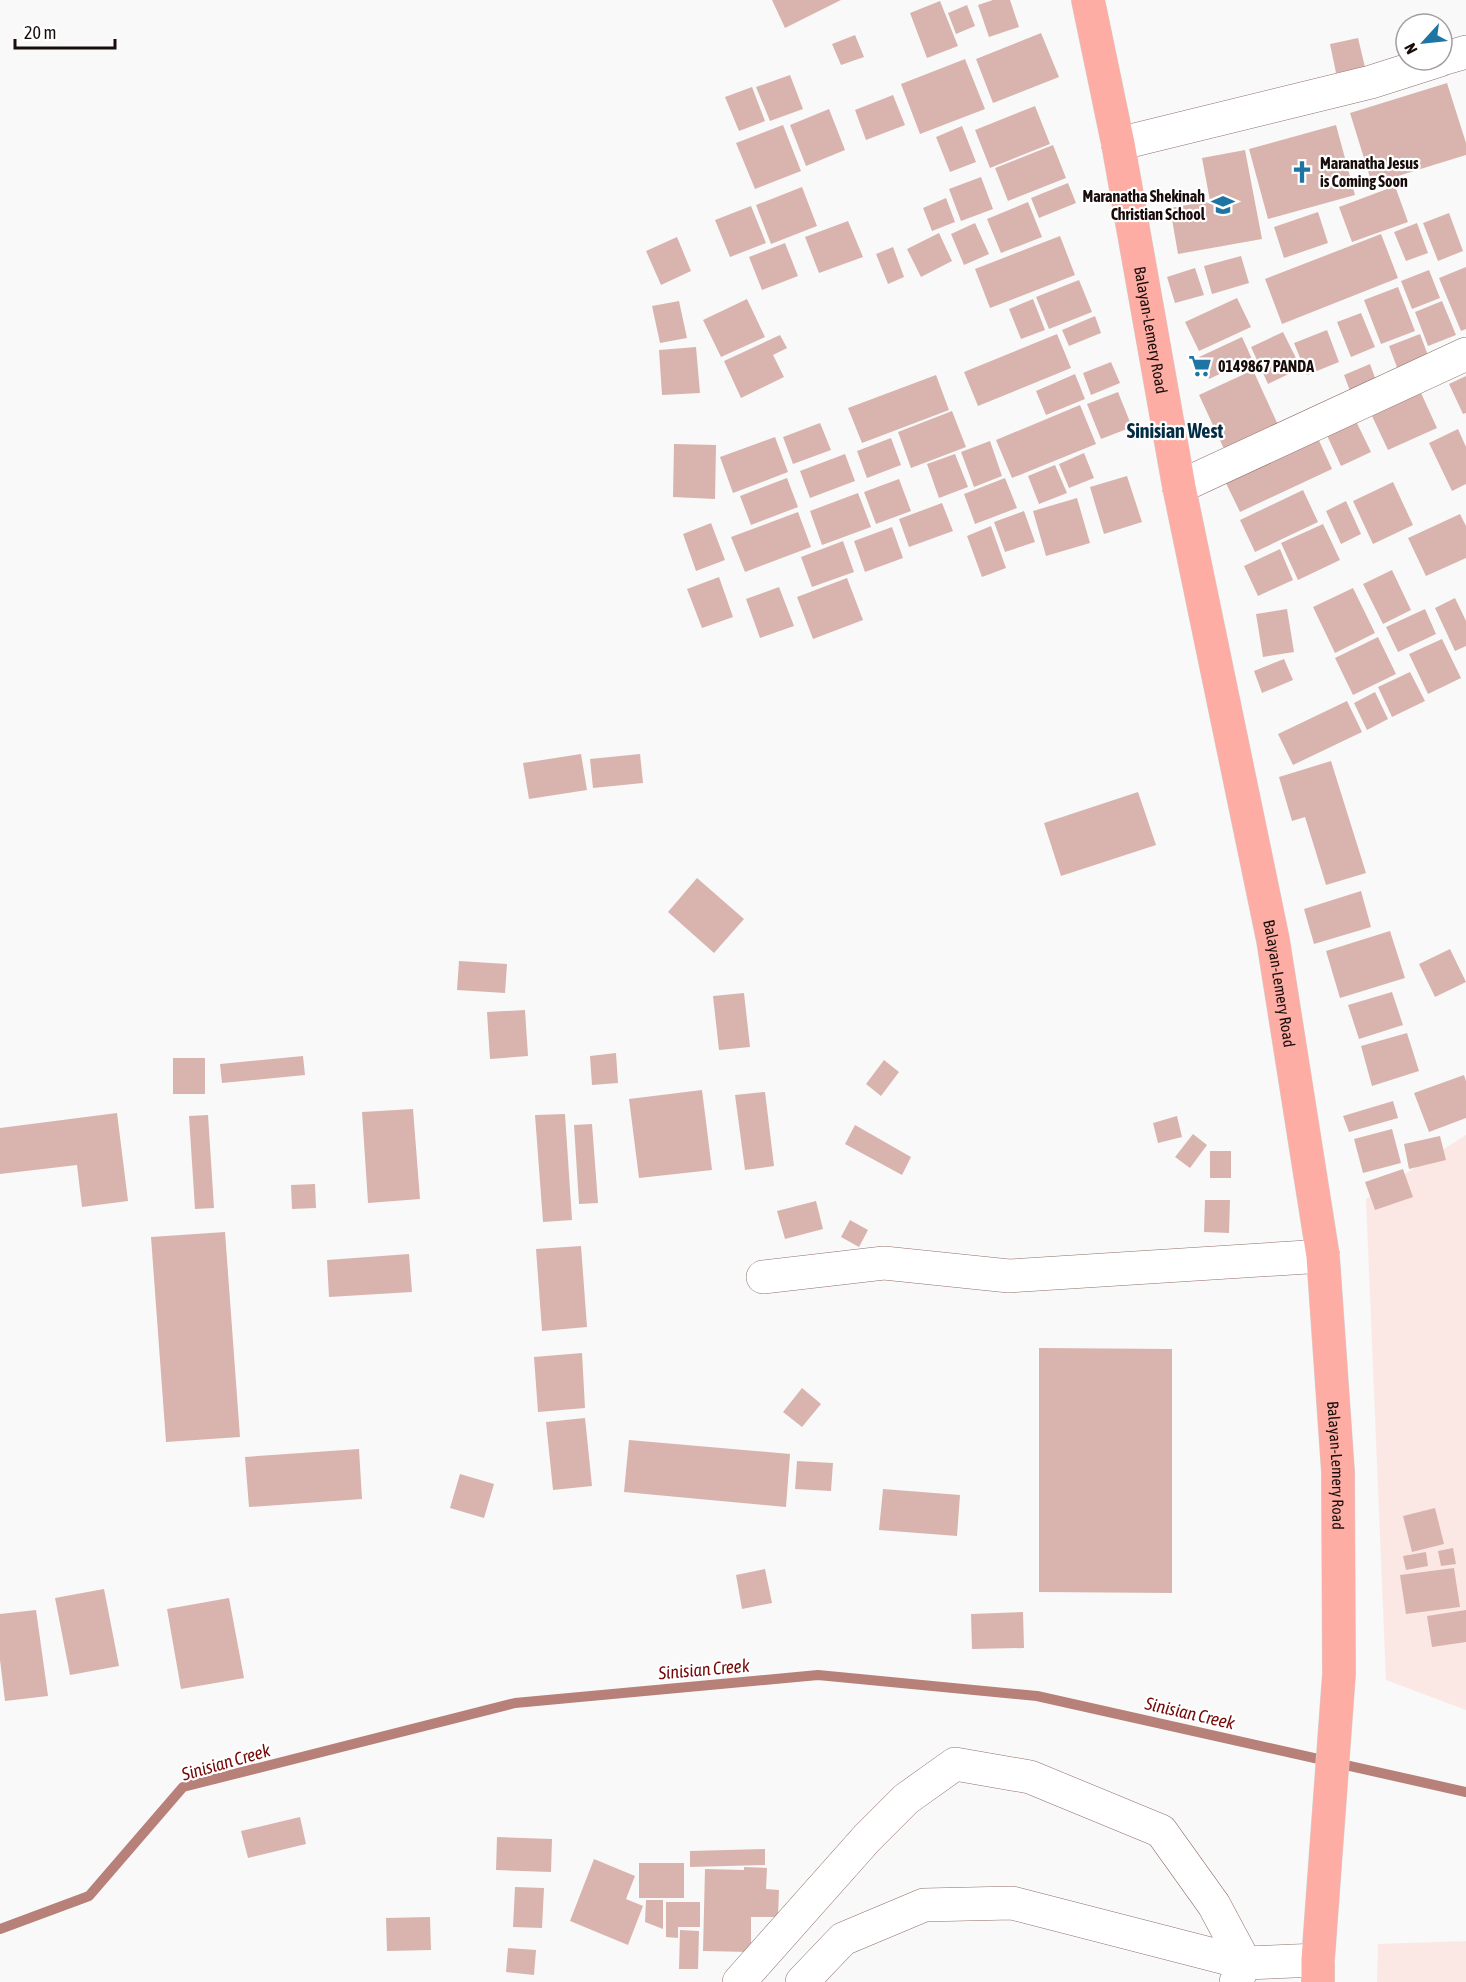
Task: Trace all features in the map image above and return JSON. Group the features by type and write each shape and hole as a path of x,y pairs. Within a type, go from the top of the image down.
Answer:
{"main road":[{"name":"Balayan-Lemery Road","path":"1088,0 1118,144 1179,487 1273,940 1323,1256 1338,1472 1339,1674 1318,1971"}],"street":[{"path":"1118,144 1371,82 1403,72"},
{"path":"1179,487 1466,354"},
{"path":"763,1277 884,1263 1009,1276 1323,1256"},
{"path":"739,1982 867,1838 906,1799 955,1764 1030,1777 1161,1831 1214,1905 1240,1972"},
{"path":"802,1982 843,1939 924,1905 1012,1903 1240,1972 1318,1971"}],"shaded area":[{"path":"1466,1135 1466,1710 1386,1680 1366,1199"},
{"path":"1466,1941 1466,1982 1377,1982 1378,1944"}],"building":[{"path":"772,0 841,0 785,28"},
{"path":"993,0 1010,0 1019,27 989,37 978,5"},
{"path":"940,1 958,46 927,58 910,13"},
{"path":"967,5 975,26 956,34 948,13"},
{"path":"1041,33 1059,77 993,103 976,59"},
{"path":"855,35 864,57 841,65 832,44"},
{"path":"1358,38 1365,67 1336,73 1330,44"},
{"path":"965,59 985,109 920,134 901,84"},
{"path":"790,75 803,109 770,121 756,87"},
{"path":"1447,83 1466,143 1466,155 1372,184 1350,113"},
{"path":"752,87 765,121 739,131 725,97"},
{"path":"893,95 905,125 866,140 855,110"},
{"path":"1035,106 1050,144 990,168 975,130"},
{"path":"829,109 845,150 806,166 790,125"},
{"path":"783,125 801,171 755,189 736,143"},
{"name":"Maranatha Jesus is Coming Soon","path":"1336,125 1355,195 1268,219 1249,149"},
{"path":"962,126 976,162 950,172 936,137"},
{"path":"1053,145 1066,178 1008,201 995,168"},
{"name":"Maranatha Shekinah Christian School","path":"1245,150 1262,239 1178,254 1170,208 1210,201 1202,158"},
{"path":"981,177 993,209 961,221 949,189"},
{"path":"1068,183 1076,203 1039,218 1031,198"},
{"path":"1395,186 1408,222 1352,242 1339,207"},
{"path":"802,187 817,226 771,244 756,205"},
{"path":"946,198 955,222 932,231 923,208"},
{"path":"1028,202 1042,237 1001,253 987,219"},
{"path":"751,206 766,243 730,257 715,220"},
{"path":"1318,212 1328,243 1284,258 1274,227"},
{"path":"1449,213 1463,251 1438,261 1423,223"},
{"path":"848,221 863,257 819,273 805,237"},
{"path":"975,223 989,254 964,265 951,234"},
{"path":"1417,223 1428,253 1406,261 1394,232"},
{"path":"939,233 952,261 921,277 907,249"},
{"path":"1381,234 1398,278 1282,324 1265,279"},
{"path":"1060,236 1075,275 990,308 975,269"},
{"path":"677,237 691,271 661,285 646,251"},
{"path":"785,243 798,276 762,290 749,257"},
{"path":"893,247 904,277 888,284 876,254"},
{"path":"1241,256 1249,283 1212,294 1204,266"},
{"path":"1466,267 1466,329 1461,331 1439,278"},
{"path":"1195,268 1204,295 1175,303 1167,277"},
{"path":"1429,270 1440,298 1412,309 1401,281"},
{"path":"1079,280 1092,312 1049,329 1036,297"},
{"path":"1398,287 1415,331 1381,344 1364,300"},
{"path":"1237,298 1251,327 1199,351 1185,322"},
{"path":"747,299 765,337 721,357 703,320"},
{"path":"1033,299 1045,330 1021,339 1009,309"},
{"path":"679,301 687,338 660,343 652,306"},
{"path":"1442,301 1456,335 1428,346 1415,312"},
{"path":"1361,313 1375,347 1351,357 1337,322"},
{"path":"1095,316 1101,333 1069,346 1062,330"},
{"path":"1327,330 1339,362 1307,375 1294,343"},
{"path":"1283,332 1301,368 1268,384 1251,347"},
{"path":"1057,334 1071,368 978,406 964,372"},
{"path":"1420,334 1432,366 1401,378 1389,346"},
{"path":"780,335 787,348 773,355 784,377 741,398 724,361"},
{"path":"1242,337 1252,359 1209,379 1199,357"},
{"path":"696,347 700,393 662,395 659,350"},
{"path":"1111,362 1120,383 1091,395 1083,373"},
{"path":"1370,364 1378,386 1352,396 1344,375"},
{"path":"1253,370 1279,427 1225,451 1199,395"},
{"path":"1075,374 1085,399 1046,415 1036,391"},
{"path":"936,375 949,410 862,443 848,408"},
{"path":"1466,376 1466,413 1463,414 1449,384"},
{"path":"1118,392 1132,427 1101,439 1087,404"},
{"path":"1421,393 1437,428 1388,450 1372,416"},
{"path":"1080,405 1096,444 1012,478 996,440"},
{"path":"952,411 966,447 911,468 898,432"},
{"path":"1354,417 1371,452 1341,466 1325,431"},
{"path":"820,423 831,450 793,464 783,437"},
{"path":"1458,429 1466,447 1466,484 1452,491 1429,443"},
{"path":"1316,434 1332,469 1240,512 1223,477"},
{"path":"775,437 788,472 733,493 720,457"},
{"path":"891,438 901,465 867,478 857,451"},
{"path":"990,441 1002,476 974,487 961,452"},
{"path":"674,444 716,445 715,499 673,497"},
{"path":"1084,453 1094,478 1069,488 1059,464"},
{"path":"845,454 855,481 810,498 800,471"},
{"path":"955,454 968,487 939,498 927,464"},
{"path":"1055,465 1067,493 1039,504 1028,476"},
{"path":"1127,476 1142,522 1104,534 1090,487"},
{"path":"787,478 798,507 751,525 740,496"},
{"path":"1005,478 1017,508 975,524 964,494"},
{"path":"899,479 911,511 876,524 864,492"},
{"path":"1393,482 1413,525 1373,544 1353,501"},
{"path":"1303,490 1318,522 1255,552 1240,520"},
{"path":"858,493 871,527 822,545 810,511"},
{"path":"1077,498 1090,543 1046,556 1033,511"},
{"path":"1346,501 1361,534 1341,544 1326,511"},
{"path":"942,503 953,531 909,547 899,519"},
{"path":"1024,511 1035,542 1005,552 994,522"},
{"path":"798,512 811,547 745,572 731,537"},
{"path":"1460,514 1466,526 1466,558 1426,576 1408,538"},
{"path":"711,523 725,560 696,571 683,534"},
{"path":"1323,524 1340,560 1298,580 1281,543"},
{"path":"991,526 1006,568 982,577 967,536"},
{"path":"892,527 903,558 865,572 854,541"},
{"path":"843,541 854,572 812,587 801,557"},
{"path":"1280,549 1293,580 1258,596 1244,566"},
{"path":"1392,570 1411,610 1383,624 1363,584"},
{"path":"719,577 733,617 702,628 687,589"},
{"path":"847,578 863,620 813,639 797,597"},
{"path":"779,587 794,626 760,638 746,599"},
{"path":"1353,588 1375,633 1335,653 1313,607"},
{"path":"1455,598 1466,621 1466,646 1455,651 1435,608"},
{"path":"1287,609 1294,652 1263,657 1256,614"},
{"path":"1425,609 1436,634 1398,652 1386,627"},
{"path":"1378,637 1396,674 1353,695 1335,658"},
{"path":"1442,639 1461,678 1428,694 1409,654"},
{"path":"1284,659 1293,680 1262,693 1254,671"},
{"path":"1410,672 1425,701 1392,717 1378,687"},
{"path":"1375,692 1388,719 1367,730 1354,703"},
{"path":"1347,701 1362,732 1293,765 1278,734"},
{"path":"581,754 587,790 529,799 523,763"},
{"path":"640,754 643,783 593,788 590,759"},
{"path":"1331,761 1366,873 1326,885 1305,817 1292,821 1279,777"},
{"path":"1138,792 1156,845 1061,876 1044,823"},
{"path":"697,878 744,919 714,953 668,912"},
{"path":"1361,891 1371,927 1314,944 1304,909"},
{"path":"1390,931 1405,978 1340,998 1326,951"},
{"path":"1450,949 1466,982 1435,997 1419,964"},
{"path":"459,961 507,964 505,993 457,990"},
{"path":"1392,992 1403,1025 1359,1039 1348,1005"},
{"path":"744,993 750,1047 719,1050 713,996"},
{"path":"525,1010 528,1056 490,1059 487,1012"},
{"path":"1407,1033 1419,1071 1372,1086 1361,1046"},
{"path":"616,1053 618,1083 592,1085 590,1056"},
{"path":"303,1056 305,1075 222,1083 220,1064"},
{"path":"173,1058 205,1058 205,1094 173,1094"},
{"path":"884,1060 899,1072 881,1096 866,1084"},
{"path":"1464,1075 1466,1118 1429,1132 1414,1093"},
{"path":"702,1090 712,1170 639,1178 629,1099"},
{"path":"765,1092 774,1166 745,1170 735,1095"},
{"path":"1393,1101 1398,1118 1349,1132 1343,1116"},
{"path":"413,1109 420,1199 368,1203 362,1112"},
{"path":"117,1113 128,1201 82,1207 77,1165 0,1174 0,1128"},
{"path":"565,1114 572,1220 543,1222 535,1115"},
{"path":"208,1115 214,1208 195,1209 189,1116"},
{"path":"1177,1116 1182,1137 1158,1143 1153,1123"},
{"path":"592,1124 598,1203 579,1204 574,1125"},
{"path":"855,1125 911,1157 902,1175 845,1144"},
{"path":"1392,1129 1401,1163 1363,1173 1354,1139"},
{"path":"1193,1134 1207,1145 1190,1168 1175,1157"},
{"path":"1440,1136 1446,1160 1409,1169 1404,1144"},
{"path":"1210,1151 1231,1151 1231,1178 1210,1178"},
{"path":"1403,1169 1413,1197 1375,1210 1365,1182"},
{"path":"315,1184 316,1208 292,1209 291,1185"},
{"path":"1205,1200 1230,1200 1229,1233 1204,1232"},
{"path":"816,1201 823,1229 785,1239 777,1211"},
{"path":"850,1220 868,1230 859,1247 841,1237"},
{"path":"225,1232 240,1437 166,1442 151,1237"},
{"path":"581,1246 587,1327 542,1331 536,1249"},
{"path":"409,1254 412,1292 329,1297 327,1260"},
{"path":"1039,1348 1172,1349 1172,1593 1039,1592"},
{"path":"582,1353 585,1408 538,1412 534,1357"},
{"path":"802,1388 821,1404 802,1427 783,1412"},
{"path":"585,1418 592,1486 553,1490 546,1422"},
{"path":"629,1440 790,1454 786,1507 624,1492"},
{"path":"359,1449 362,1499 249,1507 245,1457"},
{"path":"797,1461 833,1463 831,1491 795,1489"},
{"path":"460,1474 494,1484 484,1518 450,1508"},
{"path":"883,1489 960,1495 957,1536 879,1530"},
{"path":"1435,1508 1444,1544 1412,1552 1403,1516"},
{"path":"1453,1548 1456,1564 1441,1566 1438,1551"},
{"path":"1426,1552 1428,1566 1406,1570 1403,1556"},
{"path":"1454,1568 1460,1607 1406,1614 1400,1575"},
{"path":"765,1569 772,1603 742,1609 736,1575"},
{"path":"104,1589 119,1666 70,1675 55,1598"},
{"path":"229,1598 244,1678 181,1689 167,1609"},
{"path":"36,1610 48,1696 5,1701 0,1660 0,1614"},
{"path":"1466,1610 1466,1642 1432,1647 1427,1616"},
{"path":"1023,1612 1024,1648 972,1649 971,1614"},
{"path":"300,1817 306,1844 248,1858 241,1831"},
{"path":"497,1837 552,1839 551,1872 496,1870"},
{"path":"765,1849 765,1865 690,1867 690,1851"},
{"path":"594,1859 635,1876 626,1899 643,1906 628,1945 570,1921"},
{"path":"639,1863 684,1863 684,1898 639,1898"},
{"path":"744,1867 767,1868 766,1889 779,1890 778,1917 751,1917 751,1952 703,1951 705,1869 744,1870"},
{"path":"515,1887 544,1888 542,1928 513,1927"},
{"path":"646,1900 663,1900 663,1929 645,1922"},
{"path":"666,1902 700,1902 700,1927 678,1927 678,1938 666,1937"},
{"path":"430,1917 431,1950 387,1951 386,1918"},
{"path":"680,1930 699,1931 698,1969 679,1969"},
{"path":"508,1948 536,1950 534,1975 506,1972"}],"waterway":[{"name":"Sinisian Creek","path":"0,1929 89,1896 183,1787 515,1703 818,1675 1037,1696 1466,1792"}],"place":[{"name":"Maranatha Jesus is Coming Soon","path":"1302,172"},
{"name":"Maranatha Shekinah Christian School","path":"1223,205"},
{"name":"0149867 PANDA","path":"1200,366"}],"district":[{"name":"Sinisian West","path":"1175,430"}]}
